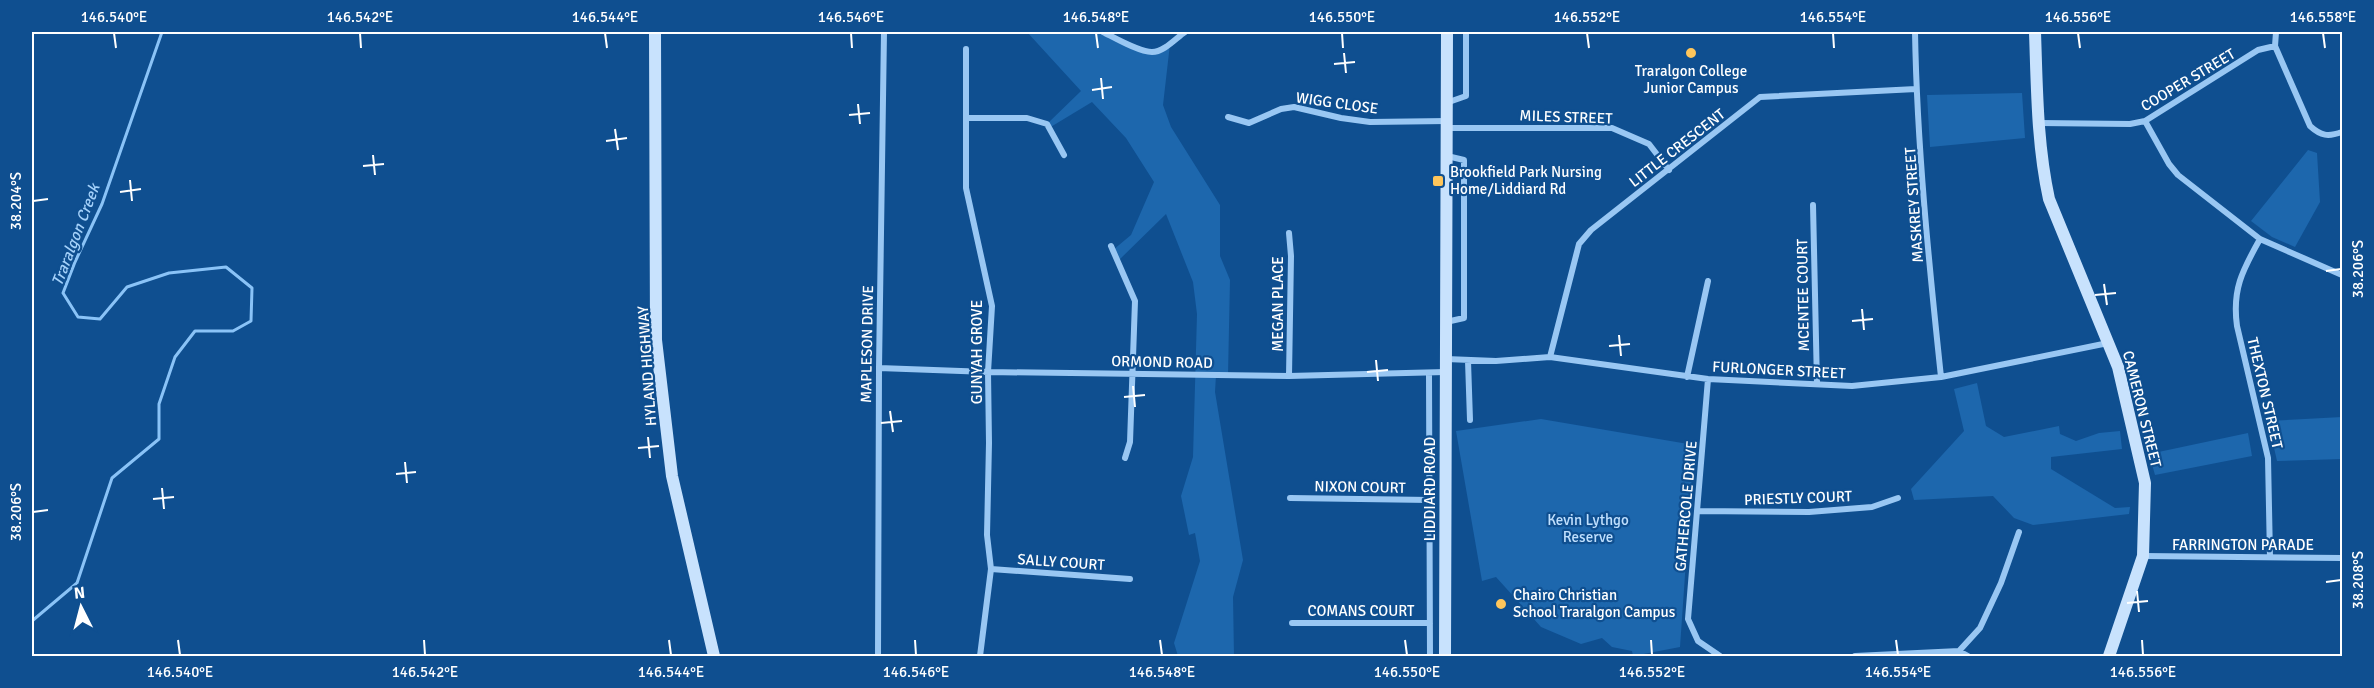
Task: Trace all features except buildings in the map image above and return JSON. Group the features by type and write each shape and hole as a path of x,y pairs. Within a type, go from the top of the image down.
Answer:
{"street":[{"name":"HYLAND HIGHWAY","path":"654,32 656,340 672,476 714,657"},
{"name":"MAPLESON DRIVE","path":"878,657 884,32"},
{"path":"1103,32 1132,46 1153,52 1166,46 1185,32"},
{"name":"LIDDIARD ROAD","path":"1445,657 1447,32"},
{"path":"1446,103 1466,96 1466,32"},
{"name":"MASKREY STREET","path":"1915,32 1916,89 1941,377"},
{"name":"CAMERON STREET","path":"2035,32 2038,123 2043,171 2049,199 2118,366 2145,483 2143,556 2109,657"},
{"path":"2276,32 2275,46 2310,126 2319,134 2331,136 2343,132"},
{"name":"COOPER STREET","path":"2038,123 2130,124 2145,121 2258,51 2275,46"},
{"name":"GUNYAH GROVE","path":"966,49 966,188 992,306 988,372 987,535 991,569 981,657"},
{"name":"LITTLE CRESCENT","path":"1550,357 1579,244 1592,230 1760,97 1916,89"},
{"name":"WIGG CLOSE","path":"1228,117 1249,123 1294,106 1341,118 1370,122 1447,124"},
{"path":"967,118 1027,118 1047,124 1064,155"},
{"path":"2145,121 2169,164 2178,175 2260,239 2343,275"},
{"name":"MILES STREET","path":"1447,124 1612,128 1649,144 1669,170"},
{"path":"1446,322 1464,318 1464,160 1447,156"},
{"name":"MCENTEE COURT","path":"1813,205 1817,384"},
{"name":"MEGAN PLACE","path":"1289,233 1291,256 1289,376"},
{"name":"THEXTON STREET","path":"2260,239 2237,287 2234,304 2237,326 2268,458 2270,557"},
{"path":"1111,246 1135,301 1130,442 1125,458"},
{"path":"1687,377 1708,280"},
{"name":"FURLONGER STREET","path":"1445,359 1468,361 1550,357 1687,377 1852,386 1941,377 2109,343"},
{"path":"1468,361 1470,420"},
{"name":"ORMOND ROAD","path":"879,368 988,372 1289,376 1445,372"},
{"name":"LIDDIARD ROAD","path":"1429,374 1430,657"},
{"name":"GATHERCOLE DRIVE","path":"1708,379 1688,619 1698,642 1720,657"},
{"name":"NIXON COURT","path":"1290,498 1430,500"},
{"name":"PRIESTLY COURT","path":"1697,511 1809,512 1872,507 1898,498"},
{"path":"1959,651 1980,628 2001,583 2019,532"},
{"name":"FARRINGTON PARADE","path":"2143,556 2343,558"},
{"name":"SALLY COURT","path":"991,569 1130,579"},
{"name":"COMANS COURT","path":"1292,623 1430,623"},
{"path":"1855,657 1959,651 1968,657"}],"green space":[{"path":"1027,32 1106,32 1132,46 1153,50 1170,44 1163,105 1171,127 1220,205 1220,256 1230,280 1228,375 1216,375 1215,392 1243,560 1233,597 1234,656 1178,656 1174,643 1200,561 1195,533 1189,535 1181,496 1193,457 1197,314 1193,282 1166,214 1119,260 1113,250 1131,235 1154,182 1126,138 1092,102 1049,128 1047,124 1081,91"},
{"path":"2022,93 2025,138 1930,147 1927,95"},
{"path":"2308,150 2317,153 2320,202 2295,247 2272,237 2251,221"},
{"path":"1977,383 1986,426 2004,437 2059,426 2060,434 2076,441 2099,433 2120,431 2122,449 2051,457 2051,469 2115,508 2130,507 2129,514 2033,525 2014,518 1993,496 1914,500 1911,489 1964,431 1954,389"},
{"path":"2342,417 2342,459 2277,461 2268,421"},
{"name":"Kevin Lythgo Reserve","path":"1541,419 1694,445 1680,647 1633,656 1632,651 1612,647 1602,638 1581,644 1541,627 1496,577 1482,581 1456,431"},
{"path":"2248,433 2252,456 2155,475 2149,454"}],"waterway":[{"name":"Traralgon Creek","path":"32,621 77,583 112,478 159,439 159,404 175,357 195,331 233,331 251,321 252,288 226,267 169,273 127,287 100,319 78,317 63,293 102,204 162,32"}],"place":[{"name":"Traralgon College Junior Campus","path":"1691,53"},
{"name":"Brookfield Park Nursing Home/Liddiard Rd","path":"1438,181"},
{"name":"Chairo Christian School Traralgon Campus","path":"1501,604"}]}
